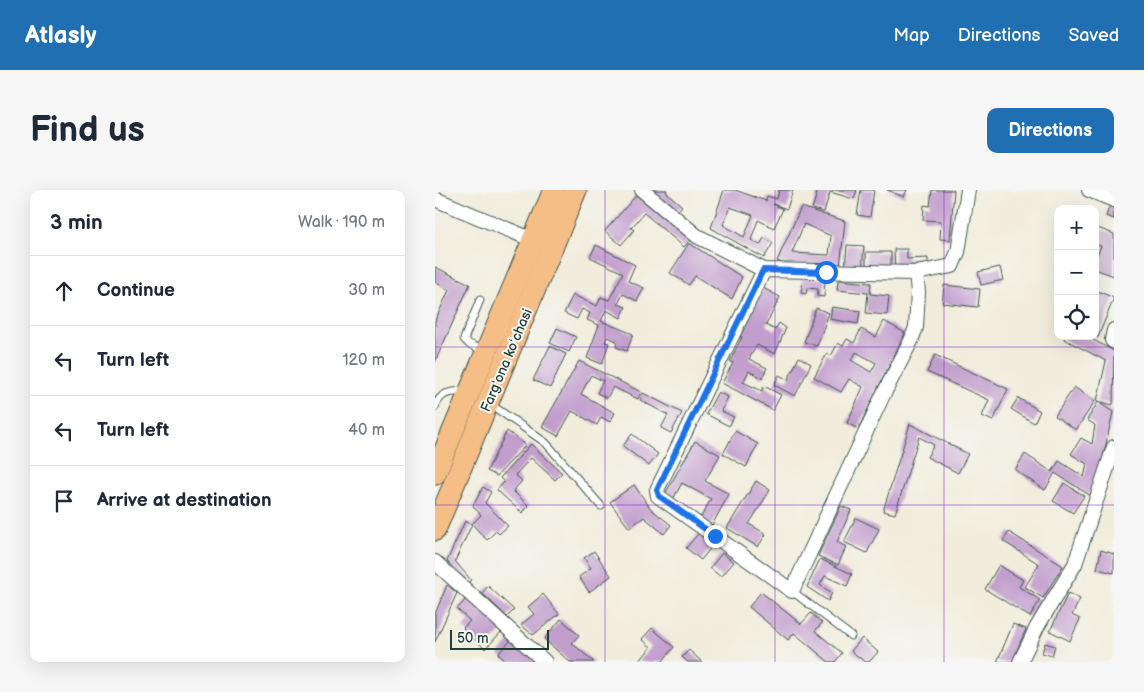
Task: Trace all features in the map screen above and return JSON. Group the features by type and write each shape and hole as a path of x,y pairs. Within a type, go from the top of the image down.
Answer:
{"main road":[{"name":"Fargʻona koʻchasi","path":"437,461 470,391 554,190"},
{"name":"Fargʻona koʻchasi","path":"435,530 576,190"}],"street":[{"path":"642,190 697,236 763,270 916,273 952,266 958,252 968,190"},
{"path":"1089,190 1114,200"},
{"path":"436,203 533,240"},
{"path":"763,270 657,490 659,496 792,591 883,395 911,341 916,327 918,292 916,273"},
{"path":"1114,330 1112,340 1114,342"},
{"path":"1020,662 1037,628 1075,564 1114,448"},
{"path":"435,562 545,662"}],"lane":[{"path":"480,300 464,340 486,351"},
{"path":"435,407 438,398 446,392 470,391"},
{"path":"488,402 546,443 601,506"},
{"path":"792,591 851,636"}],"building":[{"path":"648,190 667,190 666,192 682,206 676,213"},
{"path":"724,190 735,190 766,201 767,196 777,199 779,190 793,190 787,209 773,204 783,209 774,228 758,220 751,240 760,245 764,238 773,243 764,258 711,228","holes":["730,207 753,215 744,237 723,225"]},
{"path":"818,190 857,190 854,199 830,192 824,212 812,209"},
{"path":"861,190 874,190 870,217 857,215"},
{"path":"887,190 907,190 904,197"},
{"path":"932,190 954,190 950,240 940,239 941,221 923,220 924,205 930,206"},
{"path":"639,192 692,237 684,247 644,213 631,228 634,230 621,245 605,231"},
{"path":"1111,202 1114,204 1114,219 1106,216"},
{"path":"801,207 845,221 840,267 788,265 777,261","holes":["804,224 831,236 829,255 792,253"]},
{"path":"1099,228 1114,234 1114,276 1099,270 1099,251 1101,246 1099,245"},
{"path":"689,243 742,277 732,299 695,276 689,285 670,273"},
{"path":"596,245 635,265 628,281 644,288 637,301 623,294 618,304 626,307 621,318 606,310 601,321 633,334 627,351 616,347 617,341 607,337 605,342 609,343 602,364 587,358 599,325 587,320 590,313 582,309 577,319 564,313 573,295 597,306 601,297 609,300 623,273 590,257"},
{"path":"847,245 864,246 862,271 845,270"},
{"path":"894,249 907,249 907,259 928,258 928,269 895,270"},
{"path":"866,252 891,252 891,271 866,272"},
{"path":"435,267 470,284 435,362 435,321 449,290 435,282"},
{"path":"1000,267 1003,280 981,285 978,272"},
{"path":"803,277 825,279 824,297 817,296 818,289 807,288 806,294 801,293"},
{"path":"838,280 871,283 870,294 889,296 887,315 866,313 868,293 837,290"},
{"path":"944,285 980,289 978,307 942,303"},
{"path":"763,288 780,297 766,325 775,330 779,323 786,328 775,354 757,345 749,359 767,368 762,378 749,371 743,382 762,391 764,386 781,395 773,410 722,383 733,363 730,361 742,337 740,336"},
{"path":"1099,292 1114,298 1099,335"},
{"path":"832,307 860,311 858,324 830,319"},
{"path":"816,308 829,313 817,346 804,342"},
{"path":"884,321 905,333 858,429 847,423 863,387 849,379 841,392 814,377 827,353 831,356 838,343 843,346 847,339 854,343 861,329 876,337","holes":["856,352 876,363 871,372 851,360"]},
{"path":"557,328 576,337 569,352 550,343"},
{"path":"1066,340 1093,340 1114,351 1113,405 1097,401 1106,361"},
{"path":"550,346 566,354 550,388 533,380"},
{"path":"935,355 1008,389 993,421 982,416 989,400 927,372"},
{"path":"799,357 811,364 795,396 774,385 779,375 788,380"},
{"path":"579,361 641,392 638,399 613,387 607,398 597,393 603,381 591,375 581,394 615,413 610,422 601,417 597,425 572,411 558,436 542,427"},
{"path":"1074,387 1095,401 1076,430 1055,416"},
{"path":"718,392 728,397 721,411 734,417 729,426 706,414"},
{"path":"643,393 682,413 671,433 661,428 668,415 640,400"},
{"path":"1018,398 1040,411 1034,423 1011,409"},
{"path":"1098,402 1113,412 1094,498 1055,473 1045,490 1015,470 1025,454 1052,472 1059,461 1084,477 1087,464 1071,454 1081,438 1092,444 1095,425 1087,420"},
{"path":"910,424 968,454 958,473 927,457 934,445 919,437 895,514 883,511"},
{"path":"507,431 526,445 497,476 487,471"},
{"path":"735,431 758,444 746,467 723,454"},
{"path":"632,434 658,454 649,466 623,446"},
{"path":"695,441 720,455 705,481 729,494 712,525 700,519 711,499 682,483 672,501 664,496"},
{"path":"531,444 562,473 555,480 531,458 515,475 522,481 513,491 529,506 522,513 497,490 504,482 500,478"},
{"path":"756,481 770,490 749,524 766,534 758,547 727,528"},
{"path":"1064,483 1084,496 1073,513 1053,501"},
{"path":"634,485 651,509 671,525 664,534 644,517 629,528 610,502"},
{"path":"483,487 491,492 485,503 508,526 499,534 496,531 487,540 472,524 481,515 473,506"},
{"path":"841,506 851,510 837,542 846,547 838,565 818,556"},
{"path":"856,518 879,529 867,553 844,542"},
{"path":"465,521 472,524 455,561 471,580 467,584 447,561"},
{"path":"1009,532 1063,566 1043,598 1025,587 1039,564 1003,541"},
{"path":"699,533 713,545 701,560 686,548"},
{"path":"1101,550 1114,554 1114,573 1097,569"},
{"path":"594,551 611,576 589,592 579,577 591,568 584,558"},
{"path":"722,553 734,562 721,577 710,568"},
{"path":"820,559 852,574 847,586 825,576 820,585 832,593 828,601 807,587"},
{"path":"999,565 1023,580 1019,587 1040,600 1030,617 985,589"},
{"path":"447,585 457,593 435,642 435,614"},
{"path":"488,586 514,610 507,617 482,593"},
{"path":"761,592 801,624 811,613 822,623 815,631 842,653 835,662 829,662 794,633 788,640 749,607"},
{"path":"1068,593 1080,599 1072,615 1080,619 1070,641 1050,631"},
{"path":"543,594 559,614 533,635 521,625 534,614 528,607"},
{"path":"468,597 503,630 485,649 463,628 470,621 457,609"},
{"path":"561,619 579,635 572,643 594,662 570,662 544,639"},
{"path":"1013,624 1026,629 1012,662 997,662"},
{"path":"652,628 674,647 662,662 639,662 651,647 642,639"},
{"path":"862,638 878,652 869,662 865,662 851,651"},
{"path":"512,639 538,662 507,662 498,654"},
{"path":"1045,643 1055,646 1052,656 1042,653"},
{"path":"689,650 702,662 688,662 682,657"}],"route":[{"path":"715,536 659,496 657,490 763,270 826,272"}]}
